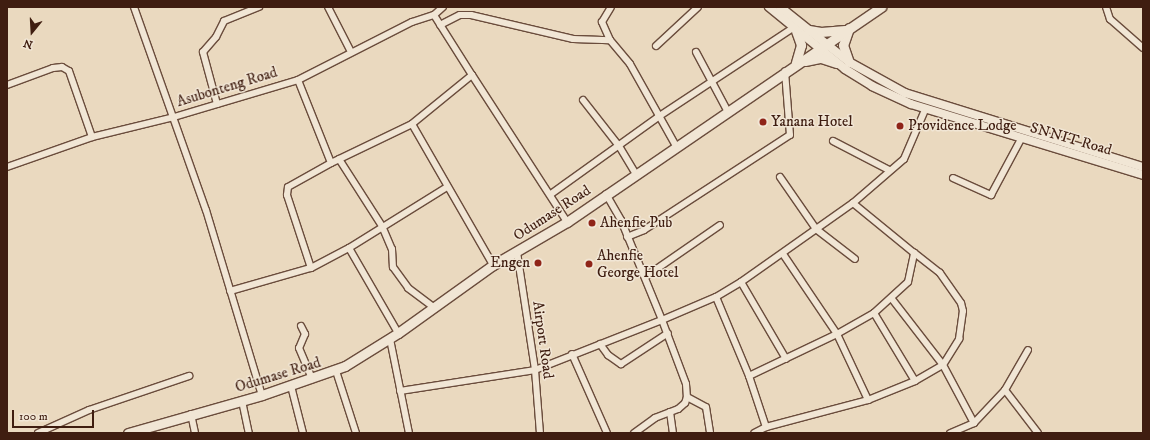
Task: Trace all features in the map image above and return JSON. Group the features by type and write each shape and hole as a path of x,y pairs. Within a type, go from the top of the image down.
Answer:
{"main road":[{"name":"Odumase Road","path":"133,432 191,414 262,395 336,371 390,339 494,265 567,222 676,146 728,112 796,63 881,7"},
{"path":"809,30 821,32 847,29 843,45 849,62"},
{"path":"794,30 801,45 796,63 819,58 836,63"}],"street":[{"path":"134,7 206,210 262,395"},
{"path":"217,104 203,52 216,37 224,21 259,7"},
{"path":"328,7 351,52"},
{"name":"Asubonteng Road","path":"7,167 92,137 174,117 298,80 412,22 434,15 443,7"},
{"path":"611,7 602,22 610,40 630,64 658,117 676,146"},
{"path":"656,46 698,7"},
{"path":"769,7 794,30 822,47"},
{"path":"780,7 809,30 822,47"},
{"path":"1106,7 1110,19 1143,48"},
{"path":"440,25 460,14 471,15 573,39 610,40"},
{"path":"434,15 551,194 567,222"},
{"path":"551,194 658,117 794,30"},
{"name":"SNNIT Road","path":"822,47 876,79 925,101 1048,143 1143,167"},
{"name":"SNNIT Road","path":"822,47 836,63 872,86 925,110 1021,139 1048,143"},
{"path":"696,52 728,112"},
{"path":"7,85 53,68 62,67 69,70 92,137"},
{"path":"627,237 644,230 790,136 785,71"},
{"path":"311,268 287,195 288,187 293,182 338,159 412,124 472,75"},
{"path":"298,80 331,163"},
{"path":"583,100 619,146 636,174"},
{"path":"400,391 535,370 716,297 783,254 854,203 889,170 904,159 909,151 925,110"},
{"path":"412,124 447,187 494,265"},
{"path":"953,178 990,195 1021,139"},
{"path":"833,141 889,170"},
{"name":"SNNIT Road","path":"1062,147 1143,175"},
{"path":"338,159 382,226 392,249 393,267 408,288 435,308"},
{"path":"780,177 816,229 855,259"},
{"path":"230,291 311,268 349,248 382,226 447,187"},
{"path":"606,194 645,278 668,334 686,384 687,397 685,403 670,412 655,418 634,433"},
{"path":"754,433 766,427 868,400 915,381 943,365 959,339 963,312 960,302 940,273 854,203"},
{"path":"645,278 720,225"},
{"path":"349,248 398,333"},
{"name":"Airport Road","path":"517,252 535,370 540,433"},
{"path":"749,376 837,334 874,313 892,299 911,276 914,253"},
{"path":"783,254 837,334 868,400"},
{"path":"741,282 786,359"},
{"path":"716,297 749,376 766,427"},
{"path":"892,299 943,365 974,422"},
{"path":"874,313 915,381"},
{"path":"301,326 305,334 299,348 312,379"},
{"path":"600,344 608,355 621,364 668,334"},
{"path":"390,339 409,433"},
{"path":"950,433 974,422 1005,390 1028,350"},
{"path":"572,354 607,433"},
{"path":"336,371 356,433"},
{"path":"38,433 89,410 189,376"},
{"path":"291,386 303,433"},
{"path":"1005,390 1038,433"},
{"path":"687,397 706,407 710,433"},
{"path":"242,401 249,433"},
{"path":"670,412 673,433"},
{"path":"191,414 195,433"}],"place":[{"name":"Yanana Hotel","path":"763,122"},
{"name":"Providence Lodge","path":"900,126"},
{"name":"Ahenfie Pub","path":"592,223"},
{"name":"Engen","path":"538,263"},
{"name":"Ahenfie George Hotel","path":"589,264"}]}
